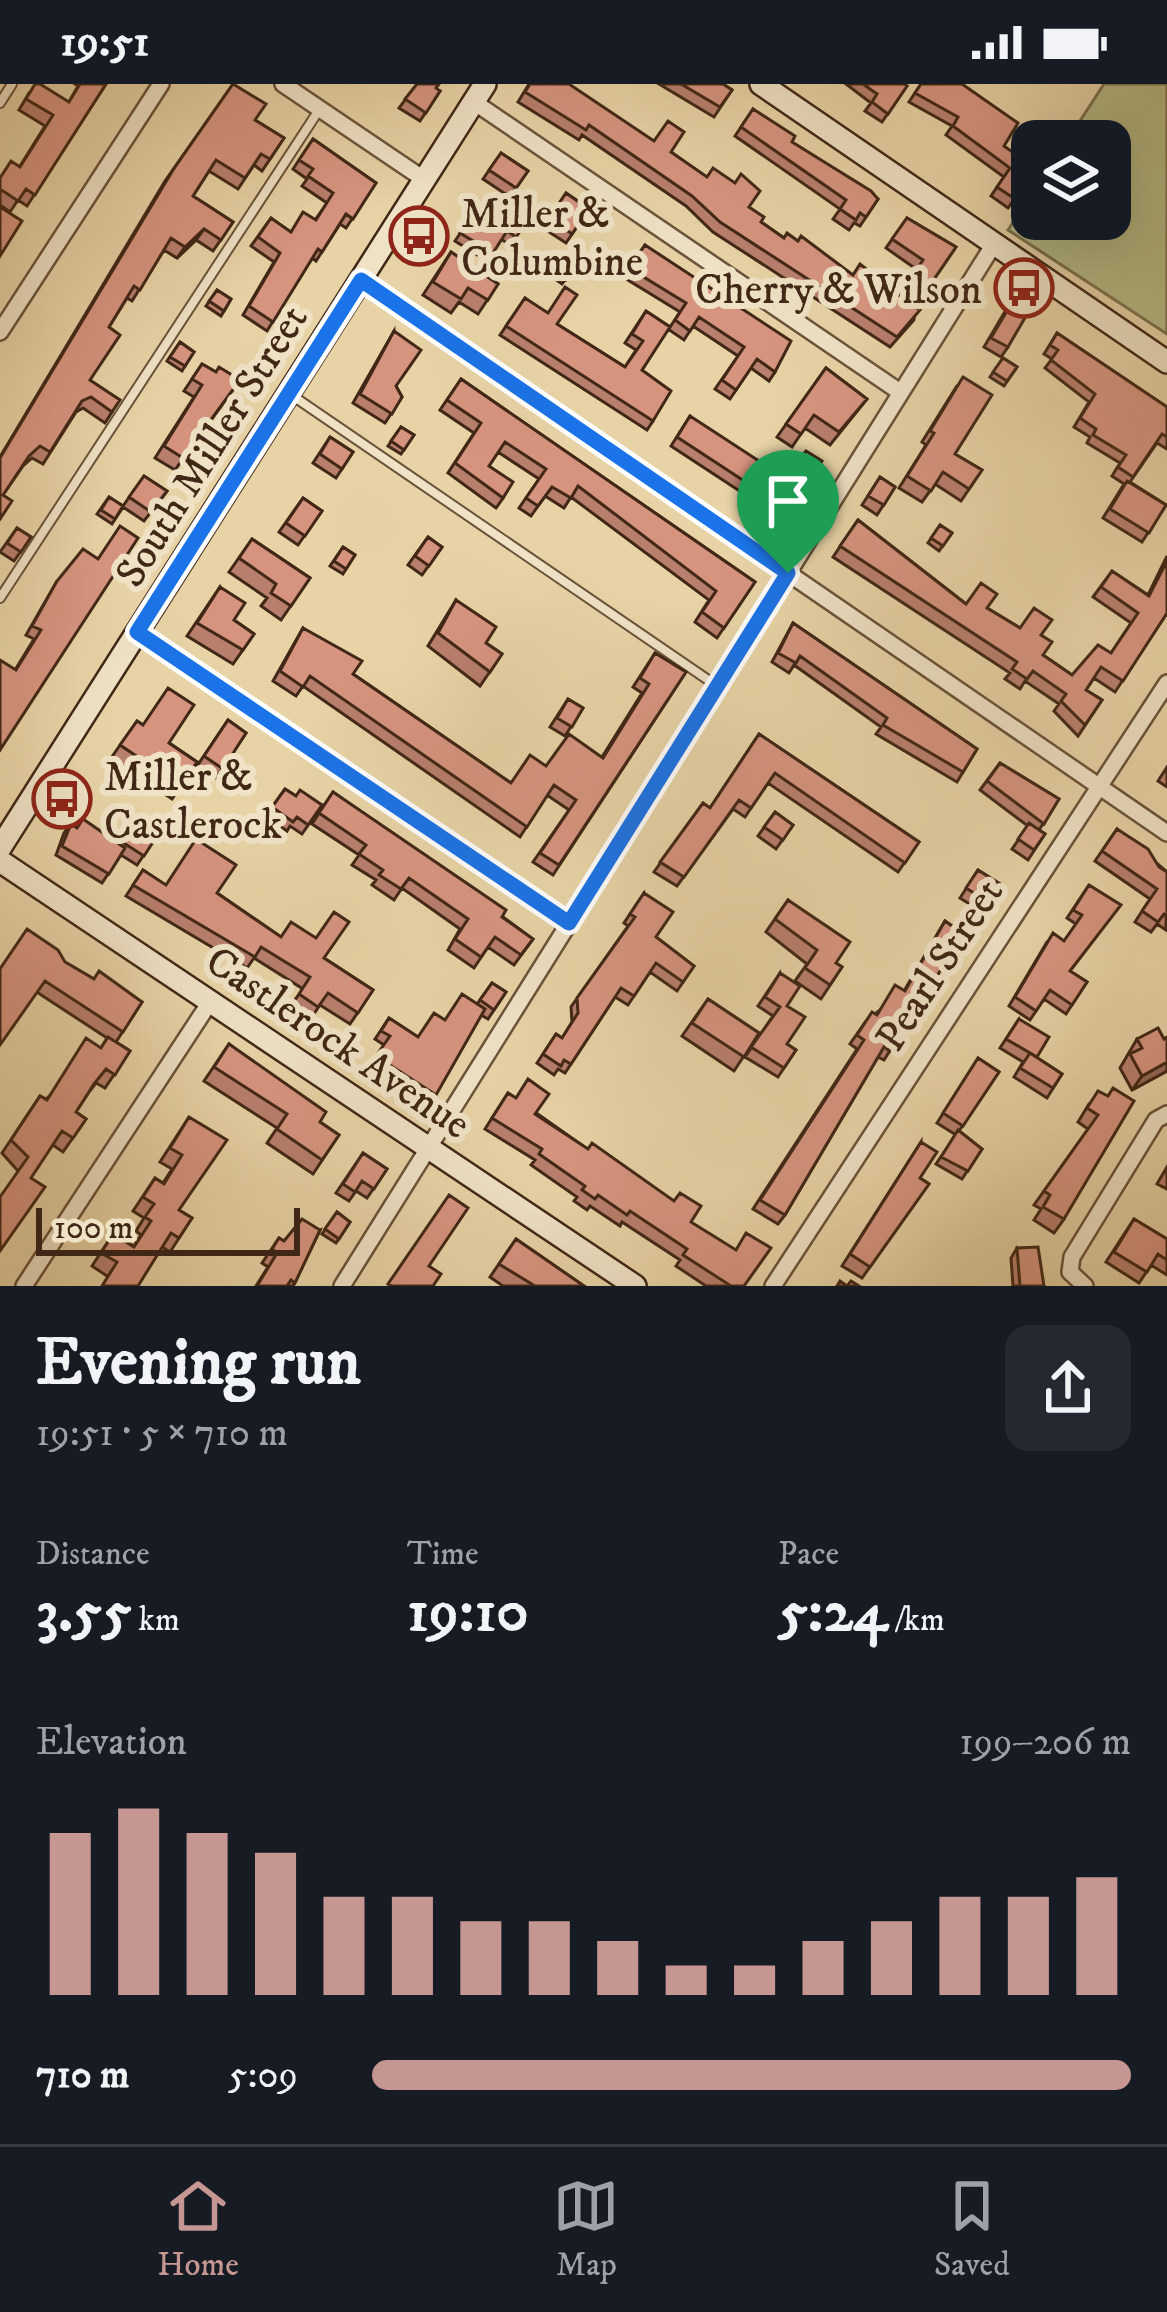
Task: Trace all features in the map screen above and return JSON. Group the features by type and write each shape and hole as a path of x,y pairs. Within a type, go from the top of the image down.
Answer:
{"main road":[{"path":"761,84 1167,362"},
{"name":"South Miller Street","path":"0,848 480,93"},
{"name":"Castlerock Avenue","path":"0,861 635,1286"}],"street":[{"path":"0,332 161,84"},
{"path":"283,84 425,179"},
{"path":"480,93 900,392"},
{"path":"342,1286 994,244"},
{"path":"361,280 1167,832"},
{"path":"137,632 569,923"},
{"name":"Pearl Street","path":"772,1286 1167,682"},
{"path":"24,1286 210,1002"},
{"path":"1085,1286 1070,1272 1072,1257 1156,1120 1167,1114"}],"lane":[{"path":"0,103 12,84"},
{"path":"0,598 320,109"},
{"path":"289,394 717,686"}],"green space":[{"path":"1104,84 1167,84 1167,334 1023,240 1131,240 1131,120 1081,120"}],"building":[{"path":"35,84 69,102 80,84 106,84 35,195 26,189 18,201 0,189 0,178 11,161 20,167 53,115 26,99"},
{"path":"233,84 266,104 255,120 284,138 270,159 261,154 245,178 216,160 193,196 233,222 221,240 204,229 185,247 171,238 140,290 134,286 109,327 120,335 90,380 120,400 112,412 91,397 82,401 50,452 40,446 29,456 3,495 12,501 0,519 0,458 173,170"},
{"path":"417,84 439,84 440,91 426,113 405,99"},
{"path":"530,84 569,84 654,141 668,121 684,132 671,152 707,177 713,168 735,183 741,174 760,191 749,207 764,217 761,222 784,238 787,233 798,241 801,236 853,275 860,264 899,295 923,260 892,239 907,218 956,247 915,307 920,310 897,337 720,222 692,196 589,125 586,130 525,92"},
{"path":"681,84 723,84 732,90 720,107"},
{"path":"863,84 907,86 888,114 872,102 877,94"},
{"path":"921,84 962,84 1014,120 1004,146 1011,151 1011,196 997,187 1010,168 953,126 958,117 915,93"},
{"path":"753,109 795,136 792,142 871,191 878,199 866,217 860,213 856,220 840,209 846,200 741,127"},
{"path":"313,139 376,183 353,219 346,214 322,252 318,249 273,322 249,306 280,253 258,237 271,218 291,232 303,212 316,220 333,193 308,176 313,169 299,160"},
{"path":"501,153 528,171 516,188 489,170"},
{"path":"566,193 589,209 572,234 549,218"},
{"path":"0,207 22,221 0,256"},
{"path":"476,210 500,225 509,213 525,224 516,237 507,231 493,253 460,233"},
{"path":"645,245 791,341 775,372 757,359 736,390 722,380 744,347 699,317 690,331 675,320 686,303 629,268"},
{"path":"451,252 498,284 488,300 468,288 461,299 433,282"},
{"path":"561,255 576,265 566,280 551,270"},
{"path":"565,287 577,295 557,324 625,367 643,341 632,334 646,311 670,327 642,370 671,391 653,421 506,326 525,298 548,313"},
{"path":"217,290 231,299 224,311 209,301"},
{"path":"1017,294 1033,304 1008,347 991,338"},
{"path":"394,331 421,350 396,386 402,397 392,414 360,394"},
{"path":"1057,333 1167,407 1167,437 1162,434 1133,477 1118,467 1126,455 1093,435 1096,429 1080,418 1095,394 1051,360 1058,350 1050,345"},
{"path":"180,342 194,352 185,366 170,357"},
{"path":"1003,358 1017,367 1007,381 993,372"},
{"path":"202,364 216,372 219,367 240,380 183,458 164,446 202,385 192,379"},
{"path":"826,368 867,399 839,432 814,415 801,434 786,424"},
{"path":"963,377 992,395 955,454 982,470 969,489 943,472 931,491 907,476"},
{"path":"461,379 755,582 724,628 702,612 716,591 578,486 571,498 552,487 538,506 526,498 546,469 505,442 489,466 513,482 503,498 455,463 481,423 447,400"},
{"path":"690,416 785,478 806,451 822,461 793,513 677,437"},
{"path":"401,427 414,435 404,450 391,441"},
{"path":"330,437 353,452 342,469 320,454"},
{"path":"144,476 167,491 151,512 129,497"},
{"path":"880,477 895,487 884,505 868,496"},
{"path":"1127,481 1166,505 1149,533 1110,509"},
{"path":"109,497 123,506 115,519 101,510"},
{"path":"303,498 322,511 305,536 286,523"},
{"path":"858,520 966,604 981,583 997,594 987,608 1020,628 1034,608 1052,620 1041,635 1052,642 1043,655 1072,675 1098,645 1111,653 1138,613 1101,587 1112,571 1149,596 1167,561 1167,613 1123,681 1101,667 1086,690 1102,700 1085,725 1061,701 1066,694 1033,671 1027,679 1012,669 1017,662 840,546"},
{"path":"940,525 952,533 943,546 931,538"},
{"path":"120,526 138,538 0,750 0,660 16,670 41,630 32,626 57,581 83,549 98,559"},
{"path":"17,528 31,537 21,552 7,543"},
{"path":"428,537 442,547 429,566 415,556"},
{"path":"252,539 310,578 291,606 271,593 276,584 239,558"},
{"path":"343,547 355,555 346,569 334,561"},
{"path":"220,587 245,603 234,620 254,634 243,650 197,623"},
{"path":"456,600 496,627 486,643 502,654 490,672 438,633"},
{"path":"793,623 977,749 963,772 883,725 887,718 800,656 796,663 778,653"},
{"path":"303,628 362,661 353,674 511,783 530,755 546,766 569,734 603,758 649,684 640,678 655,653 686,672 559,865 540,853 576,800 554,785 527,827 310,676 303,687 280,671"},
{"path":"168,688 194,705 169,743 197,762 181,786 120,745 137,721 143,725"},
{"path":"568,699 583,708 572,727 557,718"},
{"path":"228,720 246,733 223,769 204,756"},
{"path":"759,734 919,842 905,863 775,773 751,808 739,800 684,877 660,862 703,803 710,808"},
{"path":"1000,763 1059,799 1044,824 987,781"},
{"path":"285,789 296,796 300,790 322,805 308,825 297,817 293,822 272,807"},
{"path":"333,792 506,910 502,917 533,939 521,955 495,937 481,957 455,939 468,919 409,878 401,889 379,875 383,870 359,854 366,845 319,813"},
{"path":"775,812 793,825 783,840 764,827"},
{"path":"134,816 159,833 144,856 119,840"},
{"path":"83,819 125,848 109,874 62,846 71,824 77,828"},
{"path":"1029,823 1045,834 1034,850 1018,839"},
{"path":"1117,829 1148,849 1167,872 1167,916 1158,922 1142,911 1157,889 1102,851"},
{"path":"196,839 236,865 217,893 281,937 291,922 316,938 334,912 349,922 324,958 373,990 358,1013 328,993 318,1007 299,994 310,977 261,947 255,957 133,885 143,870 166,885"},
{"path":"978,870 1000,884 988,902 966,888"},
{"path":"1089,885 1121,905 1070,971 1087,982 1072,1005 1050,990 1036,1011 1015,997 1053,933 1064,941 1082,915 1073,910"},
{"path":"644,893 673,912 656,937 694,966 683,982 656,963 634,996 621,988 571,1064 564,1060 561,1066 543,1054 556,1034 562,1038 578,1013 577,998 635,917 630,914"},
{"path":"788,900 850,942 836,963 842,967 830,985 805,968 817,950 775,919"},
{"path":"945,921 969,938 957,956 952,952 890,1051 884,1047 785,1215 760,1200 864,1040 857,1035 872,1012 877,1015 895,985 905,991"},
{"path":"27,929 58,950 65,962 94,979 99,971 142,1002 123,1032 45,981 0,1045 0,969"},
{"path":"780,973 800,986 787,1006 805,1017 787,1044 796,1050 784,1068 751,1047 780,1007 765,997"},
{"path":"492,983 506,992 494,1010 480,1000"},
{"path":"462,994 485,1009 436,1095 376,1056 390,1036 381,1031 389,1018 418,1037 434,1013 445,1020"},
{"path":"708,999 759,1033 744,1057 692,1023"},
{"path":"1019,1019 1049,1037 1037,1057 1006,1039"},
{"path":"1158,1028 1167,1037 1167,1062 1142,1076 1130,1054 1142,1048 1137,1039"},
{"path":"108,1037 130,1051 115,1075 106,1069 94,1084 76,1112 86,1119 73,1138 62,1131 31,1178 45,1187 0,1251 0,1197 28,1157 11,1140 40,1096 47,1100 86,1038 101,1048"},
{"path":"229,1044 326,1112 320,1122 339,1135 322,1160 277,1129 287,1114 214,1067"},
{"path":"1030,1053 1062,1074 1053,1088 1020,1068"},
{"path":"978,1058 999,1072 963,1126 943,1113"},
{"path":"528,1079 549,1094 535,1114 588,1149 592,1143 674,1201 680,1193 701,1206 691,1222 736,1250 746,1233 771,1248 744,1286 731,1286 683,1255 687,1249 630,1211 627,1215 598,1195 595,1199 582,1190 585,1186 539,1154 542,1149 492,1118 508,1093 516,1098"},
{"path":"1113,1088 1134,1101 1064,1219 1043,1207 1050,1195 1044,1191 1098,1115 1087,1108 1098,1091 1108,1096"},
{"path":"189,1117 227,1140 179,1210 192,1218 179,1238 171,1233 138,1286 102,1286 117,1262 101,1253 113,1234 134,1247 151,1221 145,1217 154,1204 143,1197 155,1178 164,1184 182,1155 170,1148"},
{"path":"958,1130 982,1149 968,1171 941,1157"},
{"path":"921,1142 937,1152 920,1178 929,1184 870,1267 850,1254"},
{"path":"363,1153 387,1169 374,1189 362,1181 355,1192 343,1184"},
{"path":"449,1195 468,1208 429,1266 441,1274 433,1286 388,1284"},
{"path":"337,1212 350,1222 339,1239 325,1229"},
{"path":"302,1219 320,1230 295,1283 257,1286 277,1253 272,1249 279,1238 284,1241"},
{"path":"1134,1219 1167,1239 1167,1260 1158,1254 1147,1272 1114,1252"},
{"path":"516,1239 584,1286 535,1286 499,1264"},
{"path":"1038,1247 1044,1286 1020,1286 1017,1248"}],"place":[{"name":"Miller & Columbine","path":"419,236"},
{"name":"Cherry & Wilson","path":"1024,288"},
{"name":"Miller & Castlerock","path":"62,799"}],"route":[{"path":"361,280 788,573 569,923 137,632 361,280"}]}
